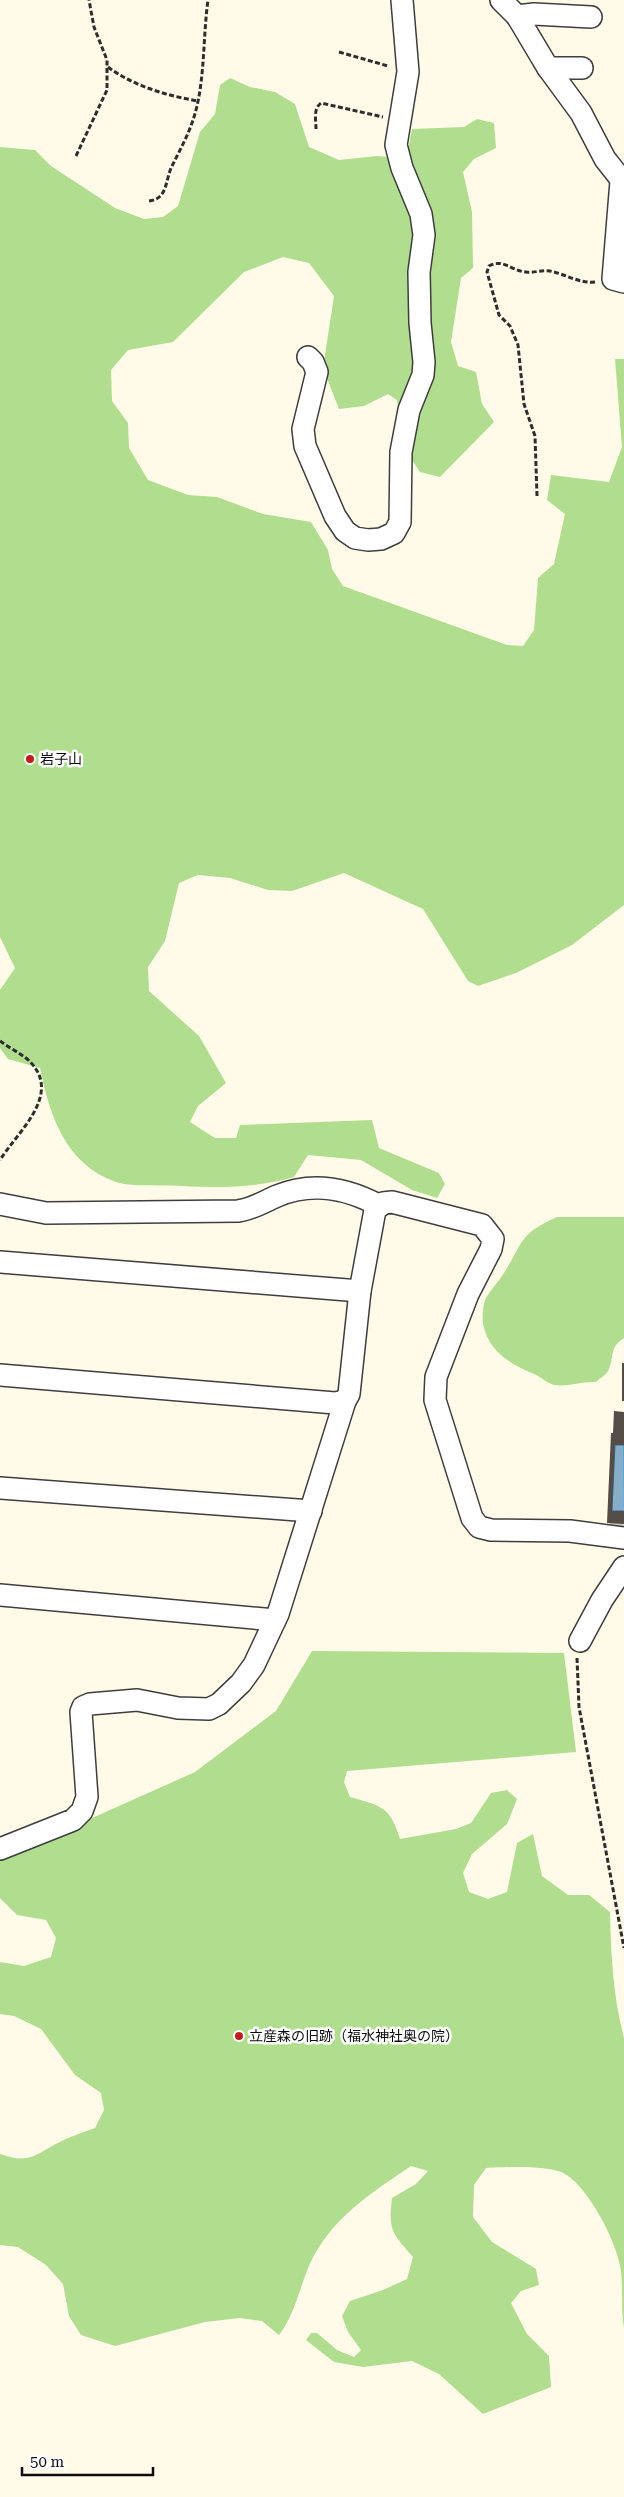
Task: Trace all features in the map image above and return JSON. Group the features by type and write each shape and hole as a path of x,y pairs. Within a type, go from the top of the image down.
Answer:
{"street":[{"path":"308,357 313,362 317,372 303,429 306,446 335,516 345,530 355,538 381,539 394,533 400,522 401,452 404,432 423,375 424,362 420,323 420,289 424,235 421,214 402,168 396,145 408,72 402,0"},
{"path":"501,0 517,16 548,68 581,113 605,159 623,182 619,280"},
{"path":"517,16 534,14 591,17"},
{"path":"548,68 582,68"},
{"path":"0,1204 46,1212 238,1211 258,1207 276,1197 299,1188 313,1186 334,1188 357,1195 380,1206"},
{"path":"0,1849 73,1820 82,1811 87,1798 81,1712 83,1707 90,1704 138,1700 178,1708 209,1709 219,1704 241,1683 254,1665 275,1620 345,1401 349,1394 360,1292 376,1210 380,1206 392,1202 465,1219 482,1225 490,1232 493,1239 491,1249 464,1303 436,1377 434,1389 435,1400 472,1518 479,1526 491,1530 570,1531 624,1538"},
{"path":"0,1262 360,1292"},
{"path":"0,1375 335,1403 345,1401"},
{"path":"0,1488 311,1511"},
{"path":"580,1641 602,1600 624,1567"},
{"path":"0,1595 275,1620"}],"path":[{"path":"76,156 107,90 108,67 104,50 94,27 89,0"},
{"path":"149,201 157,200 164,192 171,167 183,148 198,102 208,0"},
{"path":"338,52 408,72"},
{"path":"108,67 132,81 174,96 198,102"},
{"path":"316,129 315,113 317,106 322,103 400,120"},
{"path":"537,496 535,436 524,404 518,345 510,326 499,315 494,303 487,272 489,266 495,263 506,263 526,272 550,271 591,283 619,280"},
{"path":"0,1041 26,1058 40,1077 42,1088 40,1101 31,1119 0,1160"},
{"path":"580,1641 576,1682 579,1707 624,1948"}],"green space":[{"path":"230,78 250,87 275,92 295,104 309,147 339,160 377,156 398,158 409,145 412,129 464,127 477,119 494,123 496,148 474,159 463,172 472,212 473,268 461,278 451,342 458,366 476,372 482,404 494,422 440,477 420,472 402,445 397,400 388,394 364,406 339,409 323,368 334,296 309,263 283,257 244,272 173,342 128,350 111,370 112,401 128,423 129,448 148,480 188,495 217,497 263,514 311,522 328,550 332,569 343,586 507,645 523,646 534,630 538,578 554,564 565,514 547,500 551,475 609,482 622,447 615,359 624,359 624,905 572,945 516,973 478,986 468,981 423,909 344,873 292,891 268,890 230,878 198,875 179,883 165,941 148,967 149,991 199,1036 226,1083 198,1106 190,1122 215,1138 236,1138 240,1125 372,1120 379,1148 439,1173 445,1184 437,1198 412,1190 361,1160 308,1155 294,1177 266,1183 209,1187 138,1185 116,1182 99,1174 72,1151 55,1120 40,1068 8,1059 0,1048 0,990 15,968 0,937 0,147 35,150 51,166 115,208 144,219 163,217 178,206 200,132 215,114 220,85"},
{"path":"557,1217 624,1217 624,1338 614,1349 608,1371 596,1382 570,1385 554,1385 549,1383 508,1361 501,1355 490,1342 483,1324 483,1310 486,1298 504,1273 524,1239 536,1228"},
{"path":"312,1651 564,1653 576,1752 347,1771 344,1782 350,1797 377,1806 388,1814 400,1839 456,1829 471,1823 491,1793 507,1790 517,1799 507,1824 472,1854 463,1873 469,1892 488,1899 507,1892 517,1843 533,1834 542,1876 568,1895 589,1895 610,1912 615,1991 624,2038 624,2328 622,2278 619,2260 601,2218 583,2191 574,2181 558,2171 527,2167 486,2168 474,2185 473,2217 492,2242 536,2269 539,2285 521,2291 511,2303 527,2334 549,2356 551,2387 483,2414 439,2374 412,2361 363,2367 334,2362 306,2340 311,2333 317,2333 337,2350 354,2357 361,2350 348,2332 342,2316 350,2301 383,2290 407,2279 413,2257 400,2242 393,2230 391,2224 392,2198 416,2184 428,2171 411,2166 349,2211 328,2234 313,2257 296,2303 279,2335 262,2321 240,2318 205,2322 115,2346 81,2335 69,2316 63,2284 46,2265 18,2247 0,2245 0,2154 20,2158 35,2156 66,2139 95,2128 104,2110 101,2093 75,2075 41,2029 14,2016 0,2014 0,1962 24,1966 51,1957 56,1938 46,1920 17,1915 0,1898 0,1860 54,1839 81,1823 195,1772 276,1711"}],"water":[{"path":"615,1445 624,1445 624,1511 612,1511"}],"building":[{"path":"622,1363 624,1363 624,1401 622,1401"},
{"path":"614,1411 624,1412 624,1445 615,1445 612,1511 624,1511 624,1524 607,1523 611,1433 613,1433"}],"place":[{"name":"岩子山","path":"30,759"},
{"name":"立産森の旧跡（福水神社奥の院）","path":"239,2036"}]}
